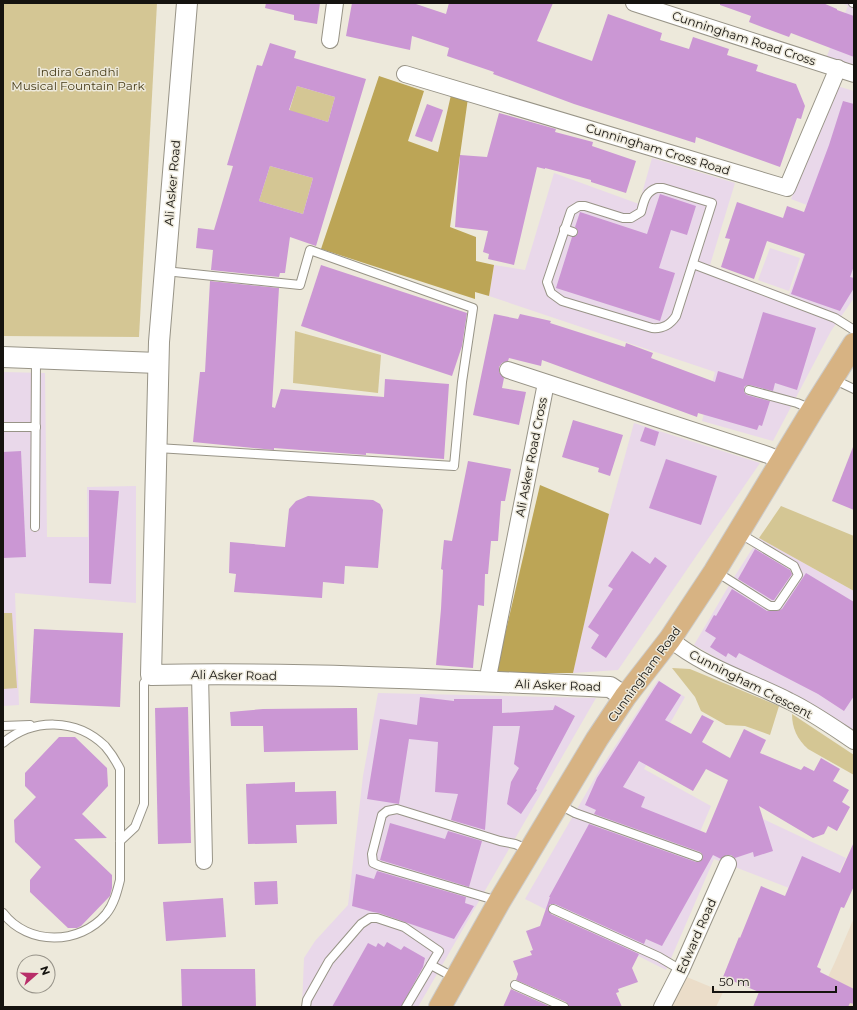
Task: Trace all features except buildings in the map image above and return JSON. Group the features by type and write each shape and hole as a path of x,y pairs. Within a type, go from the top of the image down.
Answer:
{"main road":[{"name":"Cunningham Road","path":"440,1007 499,902 597,740 625,697 670,639 715,571 854,344"}],"street":[{"name":"Ali Asker Road","path":"187,3 158,363 151,675 200,674 375,677 610,687 625,697"},
{"path":"330,40 335,3"},
{"name":"Cunningham Road Cross","path":"634,3 854,74"},
{"name":"Cunningham Cross Road","path":"405,74 787,188 838,68"},
{"path":"3,357 158,363"},
{"path":"508,370 546,383"},
{"name":"Ali Asker Road Cross","path":"487,682 546,383 768,454 782,461"},
{"name":"Cunningham Crescent","path":"670,639 681,648 705,661 790,701 854,741"},
{"path":"200,674 204,862"},
{"name":"Edward Road","path":"662,1007 681,970 728,864"}],"lane":[{"path":"657,188 663,188 712,203 676,316 672,322 662,328 652,328 562,301 551,293 547,282 564,229 571,211 574,208 584,206 623,218 631,218 641,212 645,196 657,188"},
{"path":"568,219 577,222"},
{"path":"564,229 573,232"},
{"path":"156,448 454,466 462,382 473,308 310,250 300,285 165,271"},
{"path":"692,264 835,318 854,330"},
{"path":"35,527 36,358"},
{"path":"832,378 854,389"},
{"path":"748,390 794,402 813,409"},
{"path":"3,427 36,427"},
{"path":"715,571 770,606 777,606 798,575 794,566 739,533"},
{"path":"120,841 135,827 144,804 144,683 151,675"},
{"path":"3,743 20,731 44,725"},
{"path":"3,726 64,726 84,731 95,738 114,757 120,769 120,880 117,892 106,914 87,930 76,935 64,938 39,937 15,926 3,913"},
{"path":"558,804 575,813 698,858"},
{"path":"499,902 373,863 372,854 382,815 387,811 397,809 487,837 515,844 530,850"},
{"path":"553,909 659,957 681,970"},
{"path":"306,1007 307,1000 329,961 362,924 370,918 377,918 404,927 439,951 406,1007"},
{"path":"431,965 457,978"},
{"path":"515,985 564,1007"}],"shaded area":[{"path":"842,3 854,3 854,68 826,58 848,6"},
{"path":"379,76 424,91 408,141 438,152 451,95 468,98 450,227 476,237 476,261 494,265 489,296 475,292 475,299 321,249"},
{"path":"837,86 854,91 854,298 831,331 773,441 702,421 715,372 489,296 494,265 525,270 554,173 639,204 652,158 735,183 710,265 789,295 820,210 791,199"},
{"path":"770,248 800,258 789,291 758,280"},
{"path":"3,372 45,373 47,537 88,537 87,487 136,486 136,603 15,593 19,705 3,706"},
{"path":"634,423 760,463 618,670 573,673 609,514"},
{"path":"540,485 609,514 573,673 496,673"},
{"path":"759,538 854,591 854,735 694,645"},
{"path":"658,680 685,697 644,769 711,806 691,853 709,856 761,818 846,858 825,902 714,859 666,970 525,899 599,771"},
{"path":"378,693 596,698 418,1007 302,1007 304,958 315,941 348,905 363,776"},
{"path":"854,918 854,1007 814,1007 835,962"},
{"path":"682,975 723,992 716,1007 666,1007"}],"green space":[{"name":"Indira Gandhi Musical Fountain Park","path":"3,3 157,3 139,337 3,336"},
{"path":"297,86 335,97 328,122 311,117 305,138 283,131"},
{"path":"270,166 313,178 303,214 259,201"},
{"path":"295,331 381,355 378,393 293,383"},
{"path":"781,506 854,536 854,591 759,538"},
{"path":"3,613 12,613 17,688 3,689"},
{"path":"672,668 690,669 779,706 770,735 745,726 726,725 701,711 695,697"},
{"path":"792,714 854,755 854,775 808,749 796,733"}]}
